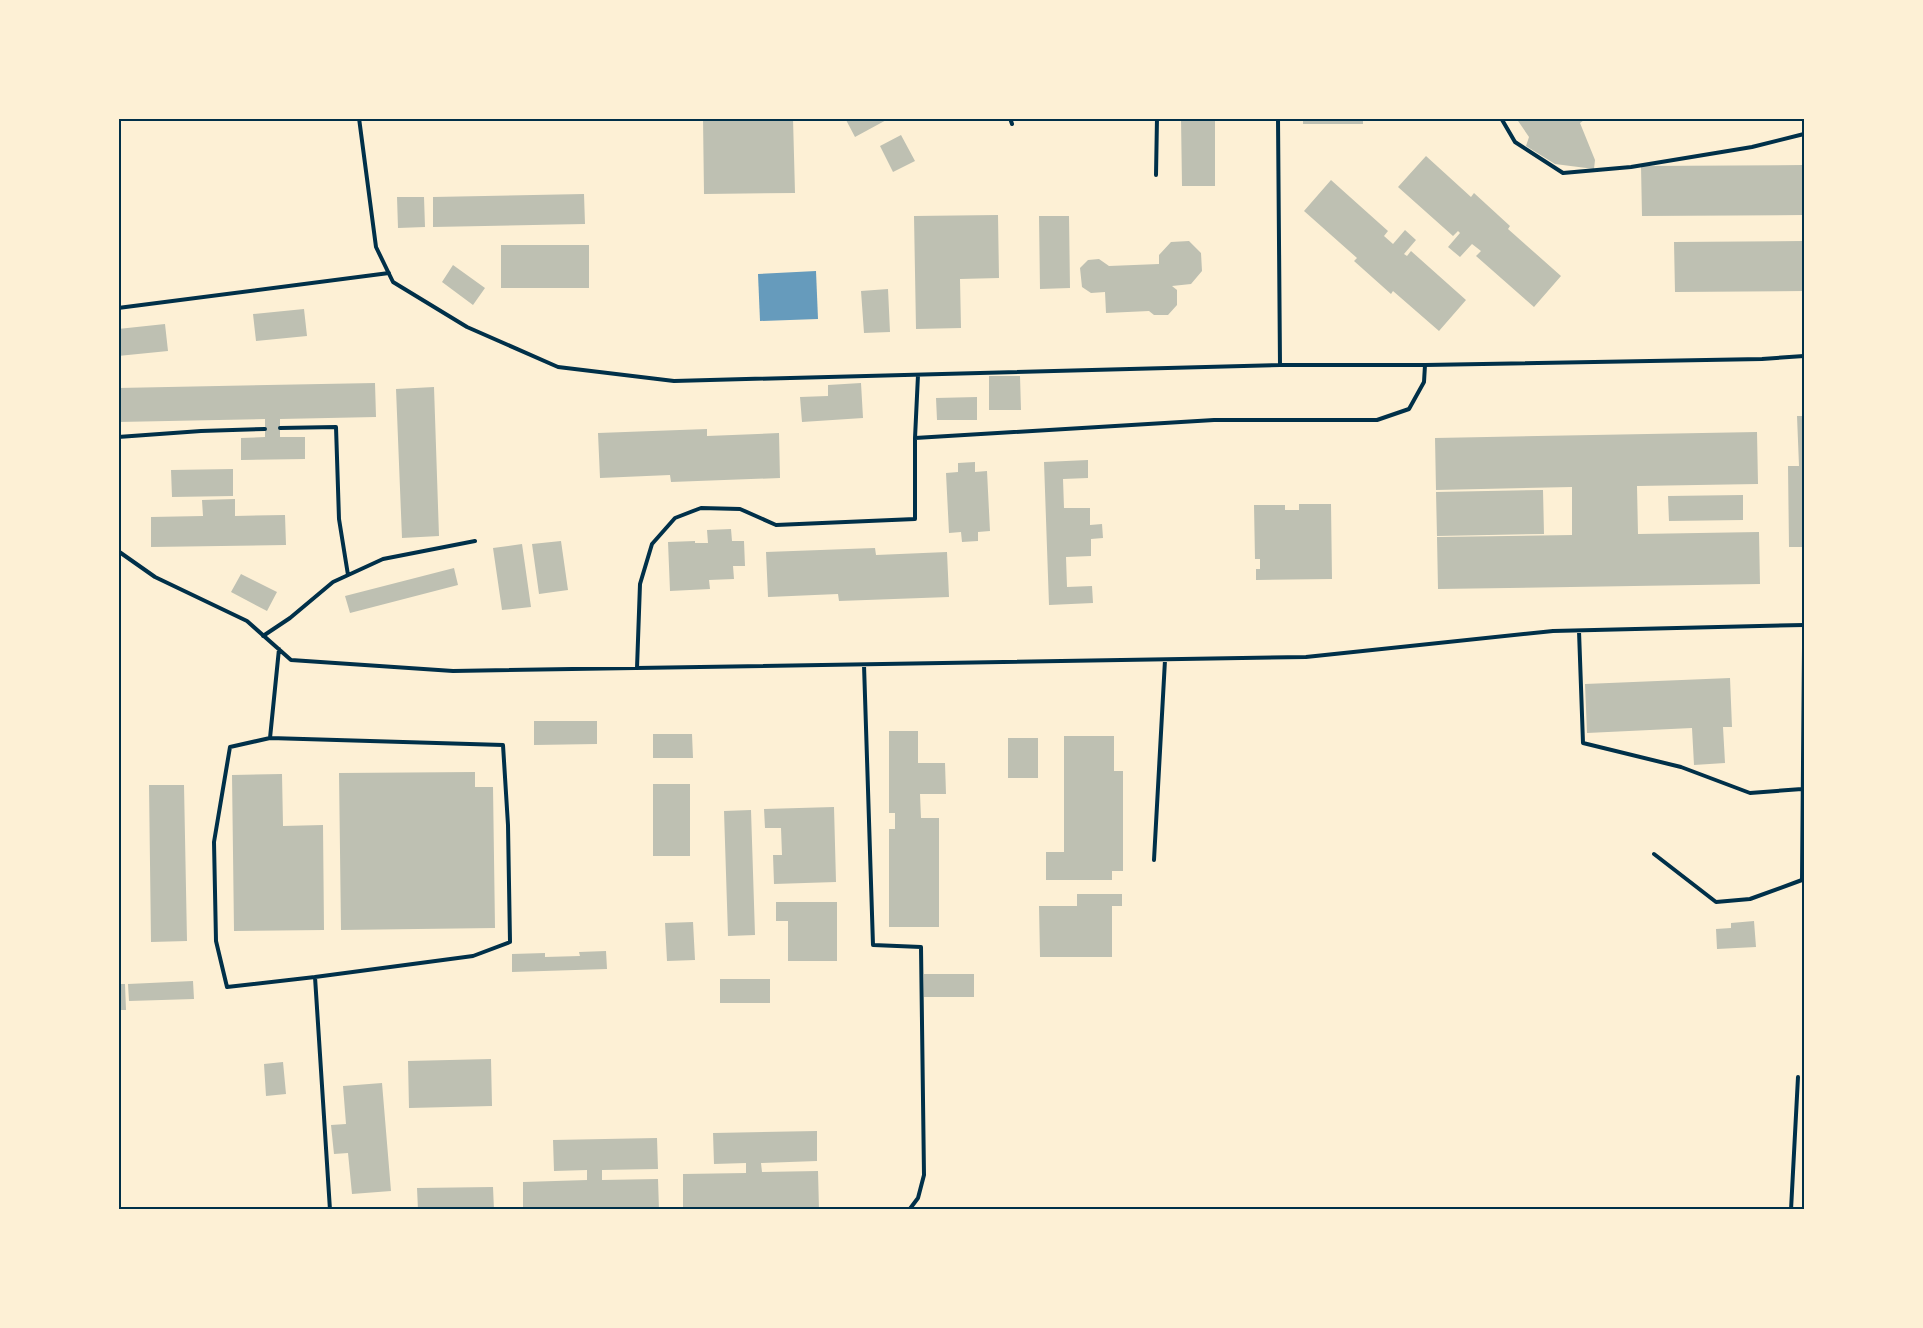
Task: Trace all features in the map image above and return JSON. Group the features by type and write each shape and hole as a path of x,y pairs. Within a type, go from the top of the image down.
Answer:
{"lane":[{"path":"359,118 376,247 393,282 467,327 558,367 674,381 1280,365 1425,365 1762,359 1804,356"},
{"path":"1156,118 1156,174"},
{"path":"1278,118 1280,365"},
{"path":"1501,118 1515,141 1563,173 1631,167 1752,147 1804,134"},
{"path":"118,308 389,273"},
{"path":"915,438 1214,420 1377,420 1409,409 1424,382 1425,365"},
{"path":"637,669 640,584 652,544 675,518 700,508 740,509 776,525 915,519 918,375"},
{"path":"280,428 336,427 339,519 348,575"},
{"path":"118,437 265,429"},
{"path":"263,636 290,618 333,582 383,559 475,541"},
{"path":"118,551 155,577 247,621 291,660 453,671 1305,657 1553,631 1804,625"},
{"path":"1579,631 1583,743 1681,767 1750,793 1802,789"},
{"path":"1654,854 1716,902 1750,899 1802,880 1804,648"},
{"path":"270,738 279,650"},
{"path":"1154,860 1165,660"},
{"path":"864,665 873,945 921,947 924,1175 918,1198 909,1209"},
{"path":"270,738 502,745 508,825 510,942 473,956 315,977 227,987 216,941 214,842 230,747 270,738"},
{"path":"315,977 330,1209"},
{"path":"1791,1209 1798,1077"}],"water":[{"path":"816,271 818,319 760,321 758,274"}],"building":[{"path":"703,118 793,118 795,193 704,194"},
{"path":"845,118 890,118 855,137"},
{"path":"1181,118 1215,118 1215,186 1182,186"},
{"path":"1303,118 1363,118 1363,124 1303,124"},
{"path":"1516,118 1587,118 1580,123 1595,160 1594,169 1555,164 1526,146 1529,137"},
{"path":"901,135 915,161 893,172 880,146"},
{"path":"1426,156 1471,197 1474,193 1510,226 1508,229 1561,276 1534,307 1476,256 1481,251 1472,244 1460,257 1448,247 1460,233 1458,231 1453,236 1398,187"},
{"path":"1804,165 1804,215 1642,216 1641,166"},
{"path":"1331,180 1388,231 1384,236 1393,244 1405,230 1416,240 1404,254 1407,256 1411,251 1466,300 1439,331 1393,291 1391,294 1354,261 1357,258 1304,211"},
{"path":"584,194 585,224 433,227 433,197"},
{"path":"397,197 424,197 425,227 398,228"},
{"path":"998,215 999,278 960,279 961,328 916,329 914,216"},
{"path":"1039,216 1069,216 1070,288 1040,289"},
{"path":"1189,241 1201,253 1202,271 1191,284 1172,286 1177,290 1177,305 1168,315 1154,315 1149,311 1106,313 1105,292 1091,293 1082,287 1080,268 1088,260 1099,259 1109,266 1159,264 1159,255 1171,242"},
{"path":"1804,241 1804,291 1675,292 1674,242"},
{"path":"501,245 589,245 589,288 501,288"},
{"path":"453,265 485,288 473,305 442,282"},
{"path":"888,289 890,332 864,333 861,291"},
{"path":"304,309 307,336 256,341 253,314"},
{"path":"165,324 168,351 118,356 118,329"},
{"path":"989,376 1020,376 1021,410 989,410"},
{"path":"375,383 376,417 280,419 280,437 305,437 305,459 241,460 241,438 265,437 265,419 118,422 118,388"},
{"path":"861,383 863,418 802,422 800,397 828,396 828,385"},
{"path":"434,387 439,536 402,538 396,389"},
{"path":"977,397 977,420 937,420 936,398"},
{"path":"1797,416 1804,416 1804,547 1789,547 1788,466 1799,466"},
{"path":"707,429 707,436 779,433 780,478 671,482 670,475 600,478 598,433"},
{"path":"1757,432 1758,484 1637,486 1638,534 1759,532 1760,584 1438,589 1437,537 1572,535 1572,487 1436,490 1435,438"},
{"path":"1088,460 1088,478 1063,479 1064,508 1090,508 1090,525 1102,524 1103,538 1091,539 1091,556 1066,557 1067,587 1092,586 1093,603 1049,605 1044,462"},
{"path":"975,462 975,472 987,471 990,531 978,532 978,541 962,542 961,532 949,533 946,473 958,472 958,463"},
{"path":"233,469 233,496 172,497 171,470"},
{"path":"1543,490 1544,534 1437,536 1436,492"},
{"path":"1743,495 1743,520 1669,521 1668,496"},
{"path":"235,499 235,516 285,515 286,545 151,547 151,517 203,516 202,500"},
{"path":"1299,504 1331,504 1332,579 1256,580 1256,569 1260,569 1260,559 1255,559 1254,505 1285,505 1285,510 1299,510"},
{"path":"731,529 732,541 744,541 745,566 733,566 734,579 709,580 710,589 670,591 668,542 708,543 707,530"},
{"path":"561,541 568,590 539,594 532,544"},
{"path":"522,544 531,607 502,610 493,548"},
{"path":"875,548 876,555 947,552 949,597 839,601 838,594 768,597 766,552"},
{"path":"454,568 458,585 350,613 345,596"},
{"path":"241,574 277,592 267,611 231,592"},
{"path":"1730,678 1732,727 1723,727 1725,763 1694,765 1692,728 1587,733 1585,684"},
{"path":"534,721 597,721 597,744 534,745"},
{"path":"889,731 918,731 918,763 945,763 946,794 920,794 921,818 939,818 939,927 889,927 889,829 895,829 895,813 889,813"},
{"path":"653,734 692,734 693,758 653,758"},
{"path":"1064,736 1114,736 1114,771 1123,771 1123,871 1112,871 1112,880 1046,880 1046,852 1064,852"},
{"path":"1008,738 1038,738 1038,778 1008,778"},
{"path":"475,772 475,787 493,787 495,928 341,930 339,773"},
{"path":"282,774 283,826 323,825 324,930 234,931 232,775"},
{"path":"653,784 690,784 690,856 653,856"},
{"path":"149,785 184,785 187,941 151,942"},
{"path":"834,807 836,882 774,884 773,855 782,855 781,828 765,828 764,809"},
{"path":"751,810 755,935 728,936 724,811"},
{"path":"1077,894 1122,894 1122,906 1112,906 1112,957 1040,957 1039,906 1077,906"},
{"path":"776,902 837,902 837,961 788,961 788,921 776,921"},
{"path":"1754,921 1756,947 1717,949 1716,929 1731,928 1731,923"},
{"path":"693,922 695,960 667,961 665,923"},
{"path":"606,951 607,969 512,972 512,954 545,953 545,957 580,956 579,952"},
{"path":"924,974 974,974 974,997 924,997"},
{"path":"720,979 770,979 770,1003 720,1003"},
{"path":"193,981 194,999 129,1001 128,984"},
{"path":"118,984 125,984 126,1010 118,1010"},
{"path":"491,1059 492,1106 409,1108 408,1061"},
{"path":"283,1062 286,1094 266,1096 264,1064"},
{"path":"382,1083 391,1191 352,1194 348,1153 334,1154 331,1125 346,1124 343,1086"},
{"path":"817,1131 817,1161 761,1163 762,1172 818,1171 819,1210 683,1210 683,1174 746,1173 746,1163 714,1164 713,1133"},
{"path":"657,1138 658,1169 602,1170 602,1180 658,1179 659,1210 523,1210 523,1182 587,1180 587,1170 554,1171 553,1140"},
{"path":"493,1187 494,1210 418,1210 417,1188"}]}
